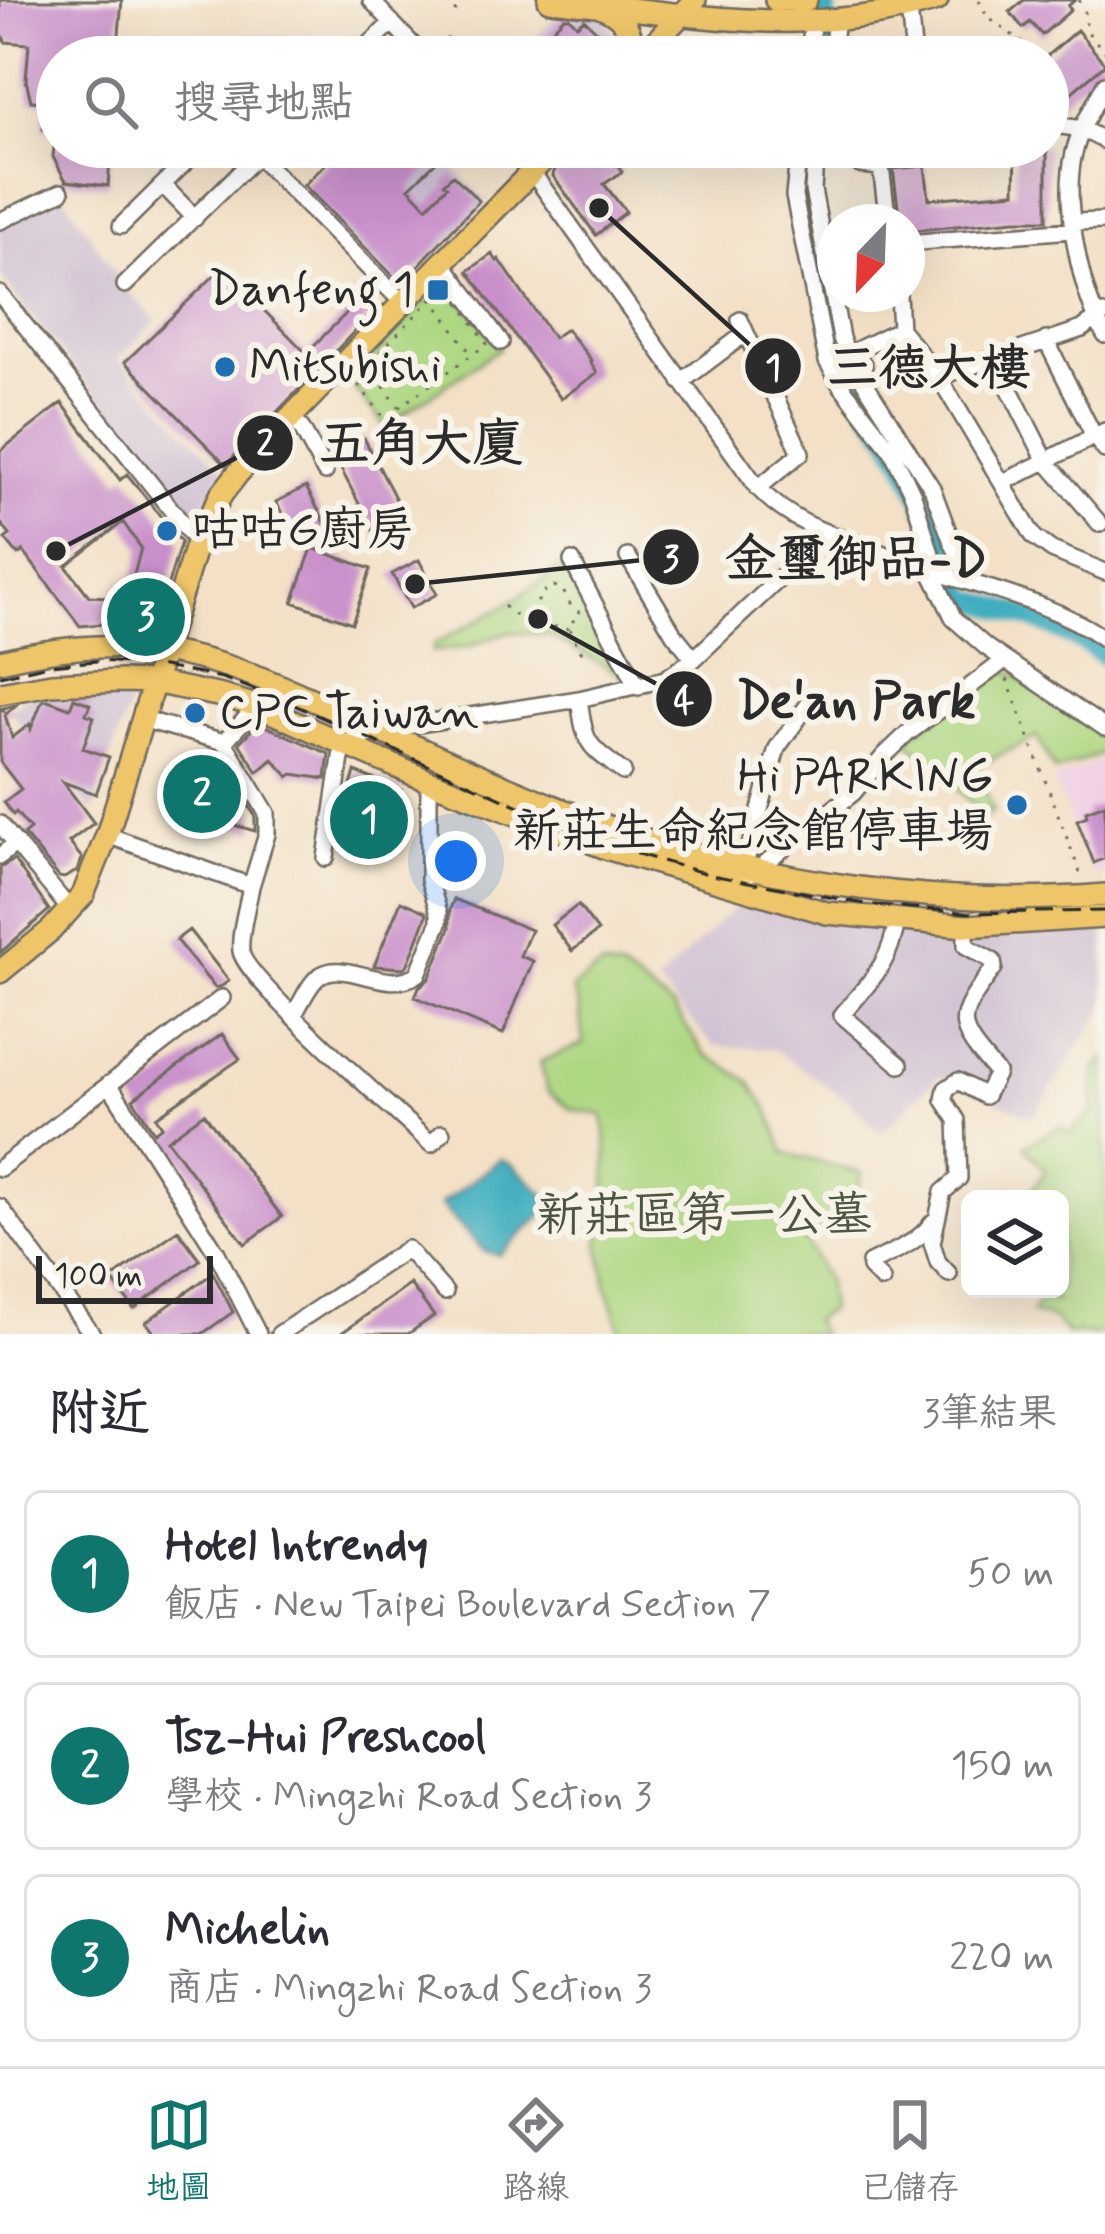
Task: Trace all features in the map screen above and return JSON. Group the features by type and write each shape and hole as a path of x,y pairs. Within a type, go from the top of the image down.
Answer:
{"main road":[{"path":"549,0 689,7 785,22 809,10"},
{"path":"776,0 836,20 937,0"},
{"path":"596,4 614,11 632,36"},
{"path":"659,36 689,7"},
{"path":"0,972 83,895 197,542 220,495 536,168"},
{"path":"0,661 68,648 162,651 247,672 524,794 746,875 827,913 966,926 1105,916"},
{"path":"0,693 51,684 153,682 257,706 430,781 609,849 746,875 953,896 1097,896"}],"street":[{"path":"371,0 405,36"},
{"path":"910,9 912,36"},
{"path":"835,36 836,20"},
{"path":"378,36 392,22"},
{"path":"939,377 1102,323 1072,226 1071,178 1082,130 1105,84"},
{"path":"1069,128 1105,142"},
{"path":"122,226 180,168"},
{"path":"125,285 241,168"},
{"path":"274,168 403,303"},
{"path":"528,168 773,504 818,529 1036,603 1105,638"},
{"path":"797,168 794,196 827,361 892,451 920,515 933,571 954,620 1105,728"},
{"path":"815,168 813,190 841,338 932,488 971,582"},
{"path":"880,168 885,204"},
{"path":"163,185 195,218"},
{"path":"0,220 61,192"},
{"path":"925,241 1105,221"},
{"path":"442,262 494,343"},
{"path":"0,294 197,542"},
{"path":"900,312 901,329 939,377 1034,537 1105,572"},
{"path":"681,382 743,327 801,453 758,488"},
{"path":"901,329 855,351 944,490"},
{"path":"1002,483 1101,439 1046,340"},
{"path":"994,358 1046,460 1100,524"},
{"path":"292,416 326,472"},
{"path":"326,858 343,744 380,730 579,699 664,679 694,659 782,576 818,529"},
{"path":"628,557 694,659"},
{"path":"572,561 638,687"},
{"path":"746,875 854,794 907,734 1006,660"},
{"path":"579,699 585,738 623,772"},
{"path":"746,875 777,748 811,702"},
{"path":"224,742 257,706"},
{"path":"142,718 224,742 267,813 267,834 251,886 241,951 246,966 431,1144 442,1133"},
{"path":"293,1016 317,977 326,972 395,982 418,974 439,923 429,880 430,781"},
{"path":"0,824 71,911"},
{"path":"106,835 251,886"},
{"path":"0,856 16,843"},
{"path":"897,920 884,965 842,1015 901,1065"},
{"path":"949,1274 938,1262 932,1243 943,1192 959,1178 957,1120 944,1100 946,1089 958,1081 985,1096 997,1073 972,1044 962,1022 965,1007 994,968 993,961 966,946 966,926"},
{"path":"0,1168 222,998"},
{"path":"110,1084 217,1253 258,1334"},
{"path":"0,1208 92,1334"},
{"path":"882,1280 871,1263 925,1234 938,1215"},
{"path":"279,1334 407,1249 445,1292"}],"path":[{"path":"980,0 987,17 1014,36"},
{"path":"1079,0 1087,17 1085,29 1105,52"},
{"path":"446,288 354,380 384,418 494,343"},
{"path":"433,298 472,356"},
{"path":"368,365 399,407"},
{"path":"560,587 568,580"},
{"path":"537,614 542,593 560,587"},
{"path":"560,587 580,614 570,629 583,651"},
{"path":"504,606 518,618 537,614"},
{"path":"537,614 550,626 570,629"},
{"path":"1006,660 1006,676 1097,896"}],"shaded area":[{"path":"564,10 605,19 615,36 537,36"},
{"path":"320,168 454,168 488,203 398,290 299,189"},
{"path":"64,196 125,288 157,321 118,359 224,472 194,517 0,276 0,225"},
{"path":"122,684 132,693 92,812 10,711 32,692"},
{"path":"1105,759 1105,873 1092,874 1054,780"},
{"path":"739,903 837,922 1004,938 1105,930 1105,1007 1033,1117 939,1076 881,1133 850,1102 774,1049 714,1046 657,983"}],"green space":[{"path":"444,281 451,282 500,348 385,427 350,382"},
{"path":"564,566 628,673 622,675 548,635 507,632 468,647 433,651 433,645"},
{"path":"1004,668 1105,738 1105,752 1055,771 1037,737 976,767 993,811 985,816 906,739"},
{"name":"新莊區第一公墓","path":"602,967 622,971 673,1007 704,1053 749,1081 769,1111 785,1153 862,1173 854,1204 803,1237 826,1279 830,1309 813,1320 821,1334 621,1332 599,1243 606,1196 603,1115 571,1109 548,1092 540,1062 583,1044 572,988"},
{"path":"1105,1058 1105,1334 1068,1334 1054,1319 1032,1313 1038,1302 1069,1298 1069,1190 1032,1190 1046,1171 1025,1146 1061,1126 1069,1134 1093,1113 1095,1070"}],"water":[{"path":"501,1159 552,1201 499,1255 484,1251 440,1205"}],"building":[{"path":"0,0 122,0 119,36 36,36 36,101 31,101 26,80 29,44 5,42"},
{"path":"1024,0 1075,0 1068,6 1071,10 1042,35 1030,22 1023,28 1010,12"},
{"path":"569,17 577,25 584,19 602,36 546,36"},
{"path":"1077,30 1105,64 1069,95 1069,37"},
{"path":"59,168 109,168 108,186 66,181"},
{"path":"321,168 430,168 409,188 427,207 453,175 479,201 401,284 304,185"},
{"path":"620,168 622,172 604,184 626,212 596,235 554,171"},
{"path":"925,168 929,199 1015,192 1016,168 1047,168 1047,220 925,229 925,204 898,204 893,169"},
{"path":"492,254 553,338 566,329 592,361 597,373 561,399 468,271"},
{"name":"Mitsubishi","path":"222,268 306,353 358,302 371,314 226,465 125,362"},
{"path":"62,403 120,480 127,474 181,542 155,626 80,626 23,551 18,555 5,539 10,535 0,522 0,451","holes":["123,522 141,548 128,598 89,596 66,566"]},
{"path":"364,438 404,515 373,530 333,454"},
{"path":"306,487 329,530 299,545 276,502"},
{"path":"312,548 371,569 352,623 293,602"},
{"path":"419,560 437,594 411,608 392,574"},
{"path":"74,698 90,704 86,714 94,717 83,748 109,757 96,794 63,782 94,823 69,842 82,858 77,871 64,878 26,837 30,829 4,802 21,789 0,762 0,708 4,711 16,705 5,715 12,738 30,724 31,729 42,701 70,708"},
{"path":"258,723 329,754 326,779 289,777 273,759 258,772 239,743"},
{"path":"186,767 221,777 223,771 228,772 255,816 255,831 174,808"},
{"path":"355,772 401,790 383,845 344,832"},
{"path":"1105,804 1105,858 1094,863 1077,820"},
{"path":"14,860 49,910 0,953 0,868"},
{"path":"454,899 531,930 520,956 533,961 503,1034 415,997 429,979 450,928"},
{"path":"401,901 427,915 412,954 403,968 374,966"},
{"path":"578,905 598,931 572,951 552,925"},
{"path":"189,930 229,981 222,986 215,988 176,940"},
{"path":"222,1034 240,1059 156,1117 162,1126 154,1132 133,1099"},
{"path":"204,1113 282,1217 245,1244 167,1140"},
{"path":"178,1230 200,1260 134,1309 111,1279"},
{"path":"213,1273 233,1312 202,1334 155,1334 146,1322"},
{"path":"410,1284 434,1316 408,1334 340,1334"}],"waterway":[{"path":"826,36 827,0"},
{"path":"832,322 839,361 904,458 966,598 1056,628 1105,656"}],"railway":[{"path":"0,676 97,661 147,664 222,678 283,700 606,845 711,875 866,904 972,913 1105,911"}],"place":[{"name":"三德大樓","path":"599,208"},
{"name":"Danfeng 1","path":"438,290"},
{"name":"Mitsubishi","path":"225,367"},
{"name":"咕咕G廚房","path":"167,531"},
{"name":"五角大廈","path":"56,551"},
{"name":"金璽御品-D","path":"415,584"},
{"name":"Michelin","path":"146,617"},
{"name":"De'an Park","path":"538,619"},
{"name":"CPC Taiwan","path":"195,713"},
{"name":"Tsz-Hui Preshcool","path":"202,794"},
{"name":"Hi PARKING 新莊生命紀念館停車場","path":"1017,805"},
{"name":"Hotel Intrendy","path":"369,820"}]}
